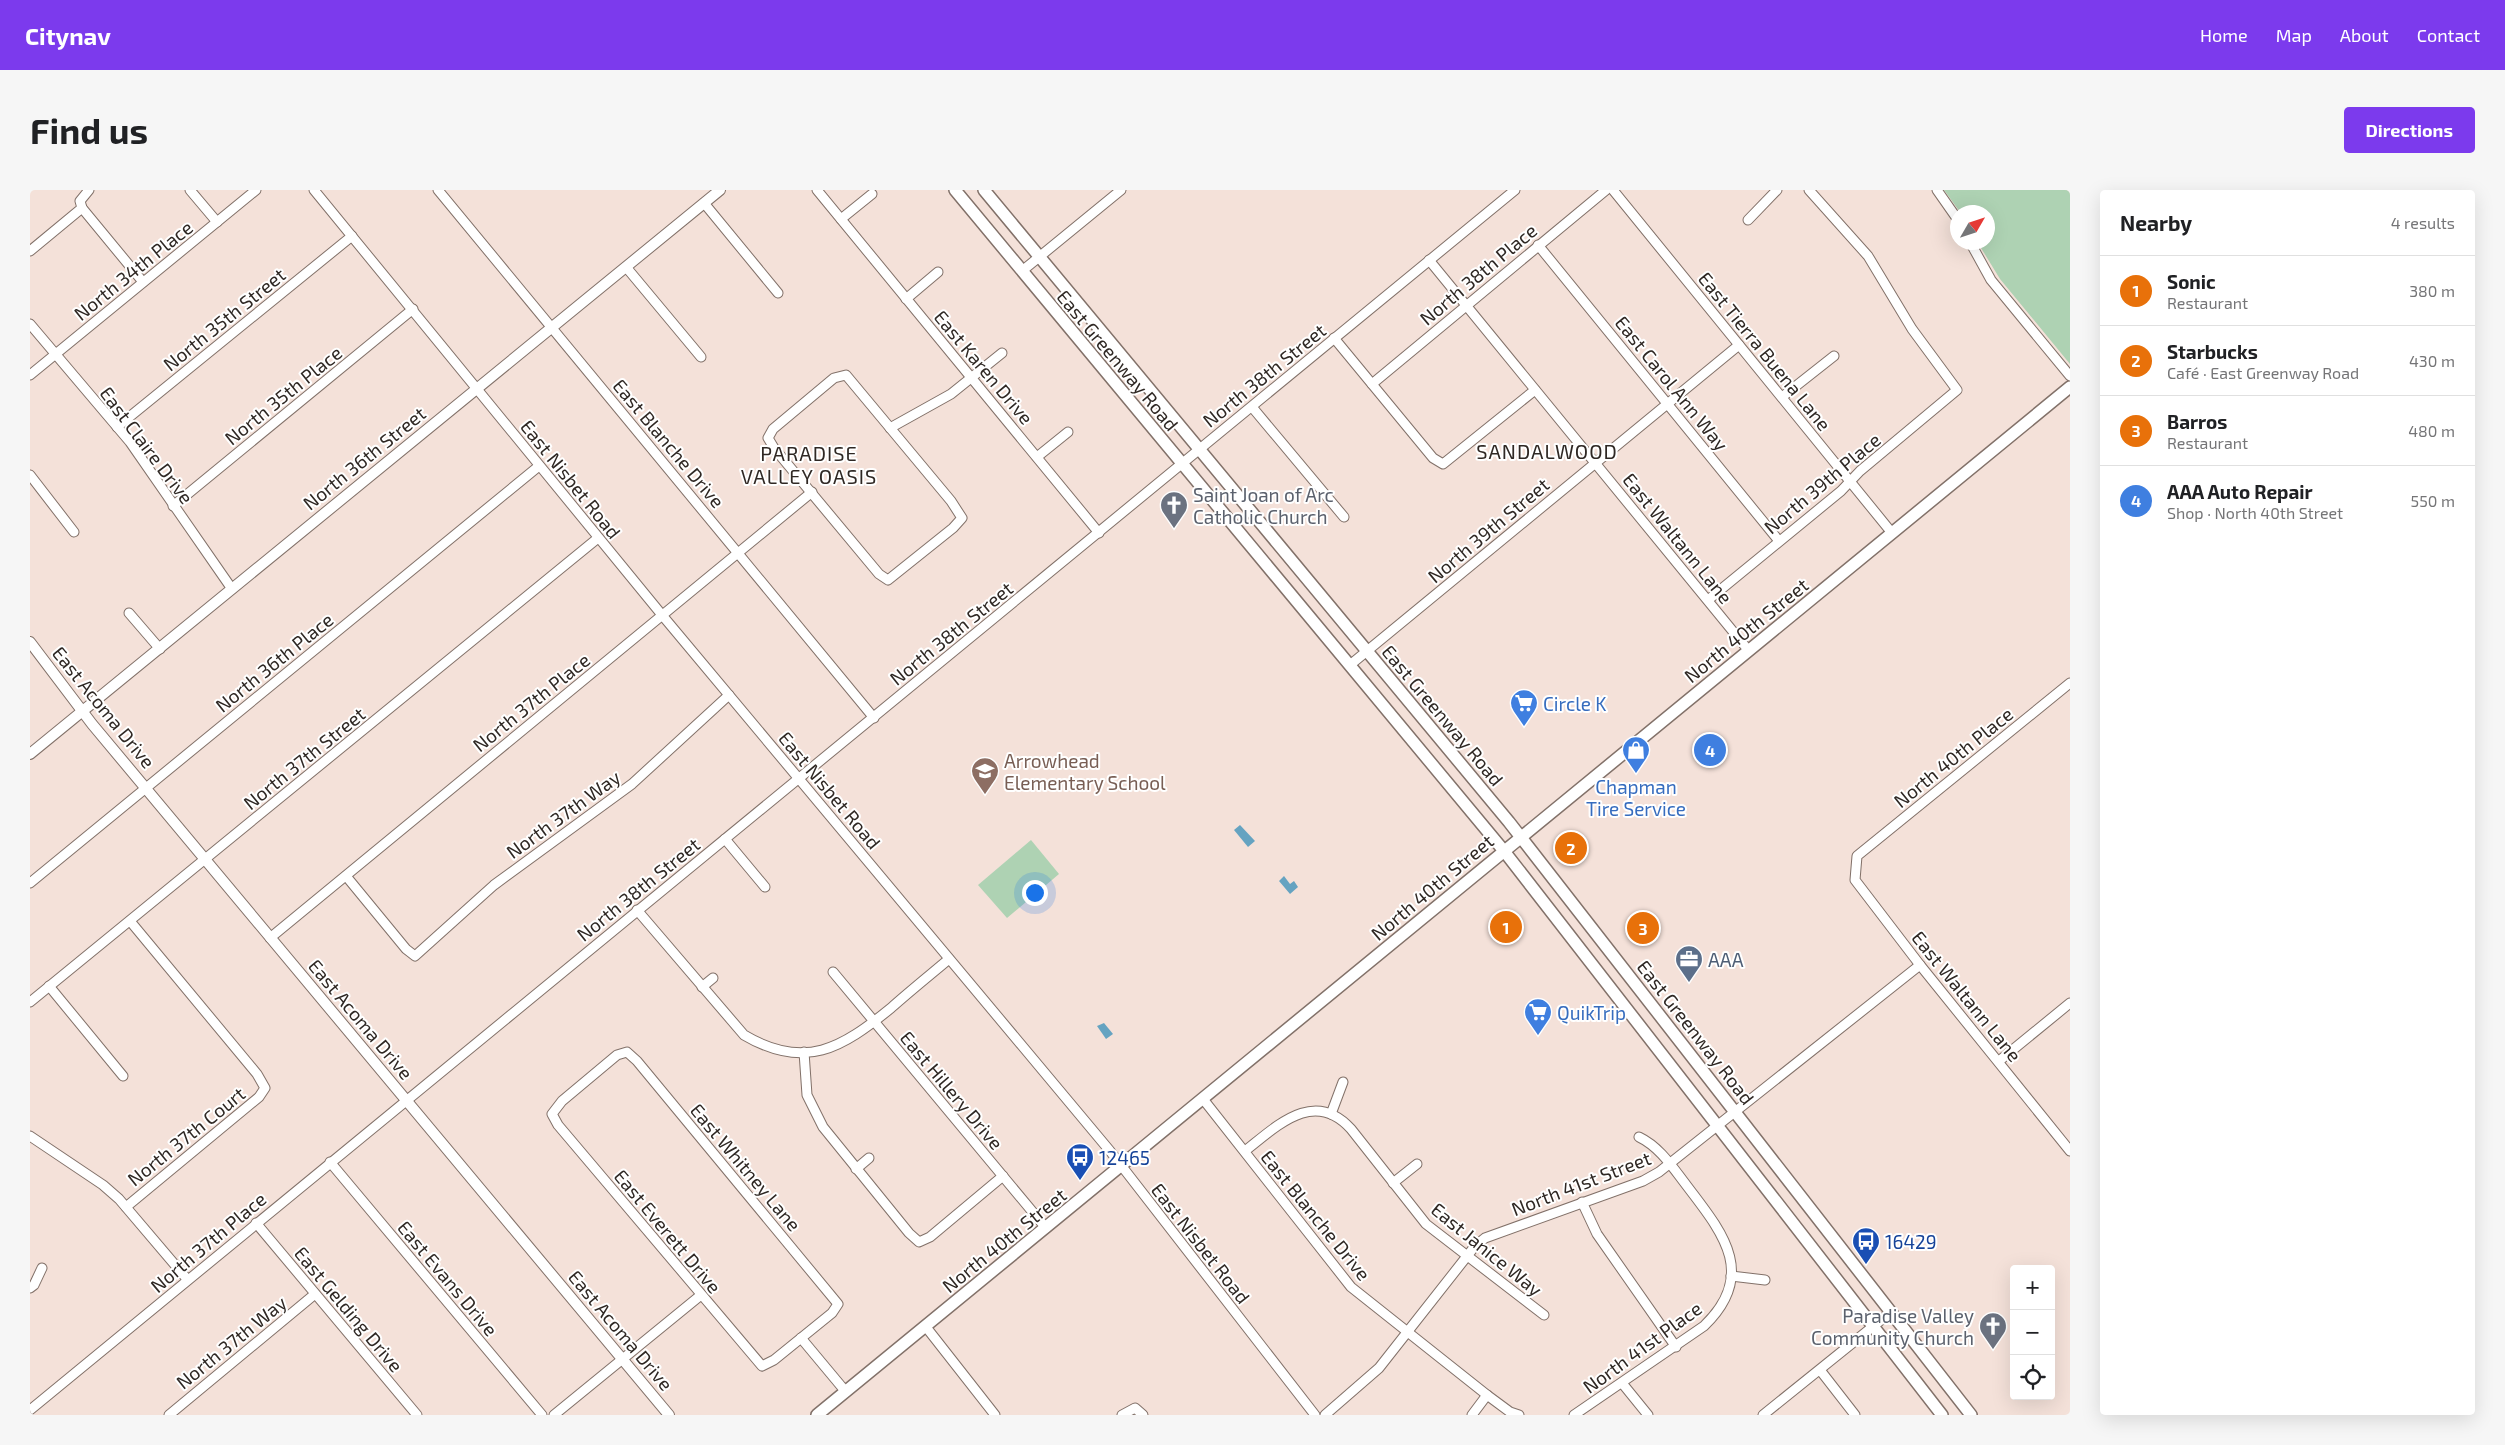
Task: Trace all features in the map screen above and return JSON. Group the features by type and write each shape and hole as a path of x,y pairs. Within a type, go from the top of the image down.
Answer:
{"main road":[{"name":"East Greenway Road","path":"955,190 1504,850 1942,1415"},
{"name":"East Greenway Road","path":"984,190 1521,837 1971,1415"},
{"name":"North 40th Street","path":"817,1415 2070,387"},
{"path":"1255,552 1273,537"},
{"path":"1803,1236 1821,1222"}],"street":[{"path":"89,190 80,201 82,208 143,282"},
{"path":"190,190 217,222"},
{"name":"North 34th Place","path":"30,375 256,190"},
{"name":"East Nisbet Road","path":"314,190 478,388 598,538 1121,1166 1315,1415"},
{"name":"East Blanche Drive","path":"438,190 874,718"},
{"name":"North 36th Street","path":"30,754 720,190"},
{"name":"East Karen Drive","path":"817,190 1099,533"},
{"path":"1022,271 1121,190"},
{"name":"North 38th Street","path":"407,1100 1515,190"},
{"name":"North 38th Place","path":"1372,384 1538,245 1612,190"},
{"name":"East Tierra Buena Lane","path":"1612,190 1892,533"},
{"path":"1748,220 1777,190"},
{"name":"North 39th Place","path":"1708,600 1957,390 1912,329 1868,256 1808,190"},
{"path":"1937,190 1950,209"},
{"path":"841,219 872,194"},
{"path":"704,203 778,293"},
{"path":"30,251 82,208"},
{"name":"North 35th Street","path":"118,427 352,236"},
{"name":"East Carol Ann Way","path":"1538,245 1779,541"},
{"path":"1974,250 1991,280 2070,376"},
{"name":"East Waltann Lane","path":"1429,260 1749,651"},
{"path":"626,267 700,357"},
{"path":"906,298 938,272"},
{"name":"North 35th Place","path":"173,506 413,310"},
{"name":"East Claire Drive","path":"30,324 118,427 232,589"},
{"path":"1334,338 1433,458 1442,464 1535,390"},
{"name":"North 39th Street","path":"1350,665 1739,345"},
{"path":"890,428 951,394 1002,353"},
{"path":"1782,397 1834,356"},
{"path":"846,375 890,428 951,501 962,518 939,540 888,580 879,574 774,448 768,438 773,429 834,378 846,375"},
{"path":"1252,407 1344,517"},
{"path":"1038,457 1068,432"},
{"name":"North 36th Place","path":"30,882 539,466"},
{"path":"30,475 74,532"},
{"name":"North 37th Place","path":"270,938 812,492"},
{"name":"North 37th Street","path":"30,1002 598,538"},
{"path":"129,613 160,649"},
{"name":"East Acoma Drive","path":"30,642 82,712 147,787 270,938 669,1415"},
{"name":"North 40th Place","path":"1857,856 2070,683"},
{"name":"North 37th Way","path":"346,876 406,949 415,956 494,885 632,784 729,696"},
{"path":"725,839 765,887"},
{"name":"East Waltann Lane","path":"1857,856 1855,880 1920,965 2070,1151"},
{"path":"638,910 744,1035 758,1043 788,1052 815,1052 833,1048 846,1041 874,1022 949,959"},
{"name":"North 37th Court","path":"126,1206 259,1098 264,1088 257,1074 130,921"},
{"name":"North 41st Street","path":"1324,1415 1373,1375 1467,1256 1485,1238 1643,1181 1670,1164 1920,965"},
{"name":"East Hillery Drive","path":"833,972 1046,1228"},
{"path":"702,987 713,978"},
{"path":"49,986 123,1076"},
{"path":"1999,1061 2070,1003"},
{"name":"East Everett Drive","path":"627,1052 617,1055 562,1101 552,1114 558,1125 762,1366 774,1360 801,1338"},
{"name":"East Whitney Lane","path":"627,1052 656,1083 838,1304 832,1313 801,1338"},
{"path":"804,1052 807,1095 813,1110 830,1138 919,1242 930,1237 1003,1176"},
{"path":"1245,1151 1290,1117 1311,1111 1331,1114 1343,1082"},
{"name":"East Blanche Drive","path":"1203,1098 1351,1287 1406,1333 1487,1395 1510,1412 1519,1415"},
{"name":"North 37th Place","path":"30,1410 407,1100"},
{"name":"East Janice Way","path":"1331,1114 1344,1121 1351,1129 1426,1224 1544,1315"},
{"path":"30,1136 103,1185 126,1206 187,1280"},
{"path":"1639,1137 1649,1142 1670,1164 1725,1238 1730,1252 1731,1276 1766,1280"},
{"path":"856,1169 869,1158"},
{"name":"East Evans Drive","path":"330,1162 542,1415"},
{"path":"1393,1183 1417,1164"},
{"path":"1582,1202 1596,1234 1676,1347"},
{"name":"East Gelding Drive","path":"256,1223 418,1415"},
{"path":"30,1288 34,1285 42,1268"},
{"name":"North 41st Place","path":"1574,1415 1676,1347 1715,1315 1729,1287 1731,1276"},
{"name":"North 37th Way","path":"169,1415 315,1294"},
{"path":"554,1415 701,1295"},
{"path":"1763,1415 1891,1312"},
{"path":"926,1326 995,1415"},
{"path":"801,1338 846,1392"},
{"path":"1820,1370 1855,1415"},
{"path":"1622,1383 1648,1415"},
{"path":"1472,1415 1487,1395"},
{"path":"1122,1415 1135,1408 1143,1415"}],"green space":[{"path":"1944,190 2070,190 2070,364 2000,279 1982,250 1995,250 1995,205 1955,205"},
{"path":"1031,840 1059,874 1007,918 978,885"}],"water":[{"path":"1240,825 1255,841 1248,847 1234,830"},
{"path":"1284,876 1290,884 1294,881 1298,887 1290,894 1279,881"},
{"path":"1104,1023 1113,1034 1106,1039 1097,1026"}],"place":[{"name":"Saint Joan of Arc Catholic Church","path":"1174,529"},
{"name":"Circle K","path":"1524,727"},
{"name":"AAA Auto Repair","path":"1710,750"},
{"name":"Chapman Tire Service","path":"1636,774"},
{"name":"Arrowhead Elementary School","path":"985,795"},
{"name":"Starbucks","path":"1571,848"},
{"name":"Sonic","path":"1506,927"},
{"name":"Barros","path":"1643,928"},
{"name":"AAA","path":"1689,983"},
{"name":"QuikTrip","path":"1538,1036"},
{"name":"12465","path":"1080,1181"},
{"name":"16429","path":"1866,1265"},
{"name":"Paradise Valley Community Church","path":"1993,1350"}],"district":[{"name":"SANDALWOOD","path":"1547,451"},
{"name":"PARADISE VALLEY OASIS","path":"809,464"}]}
